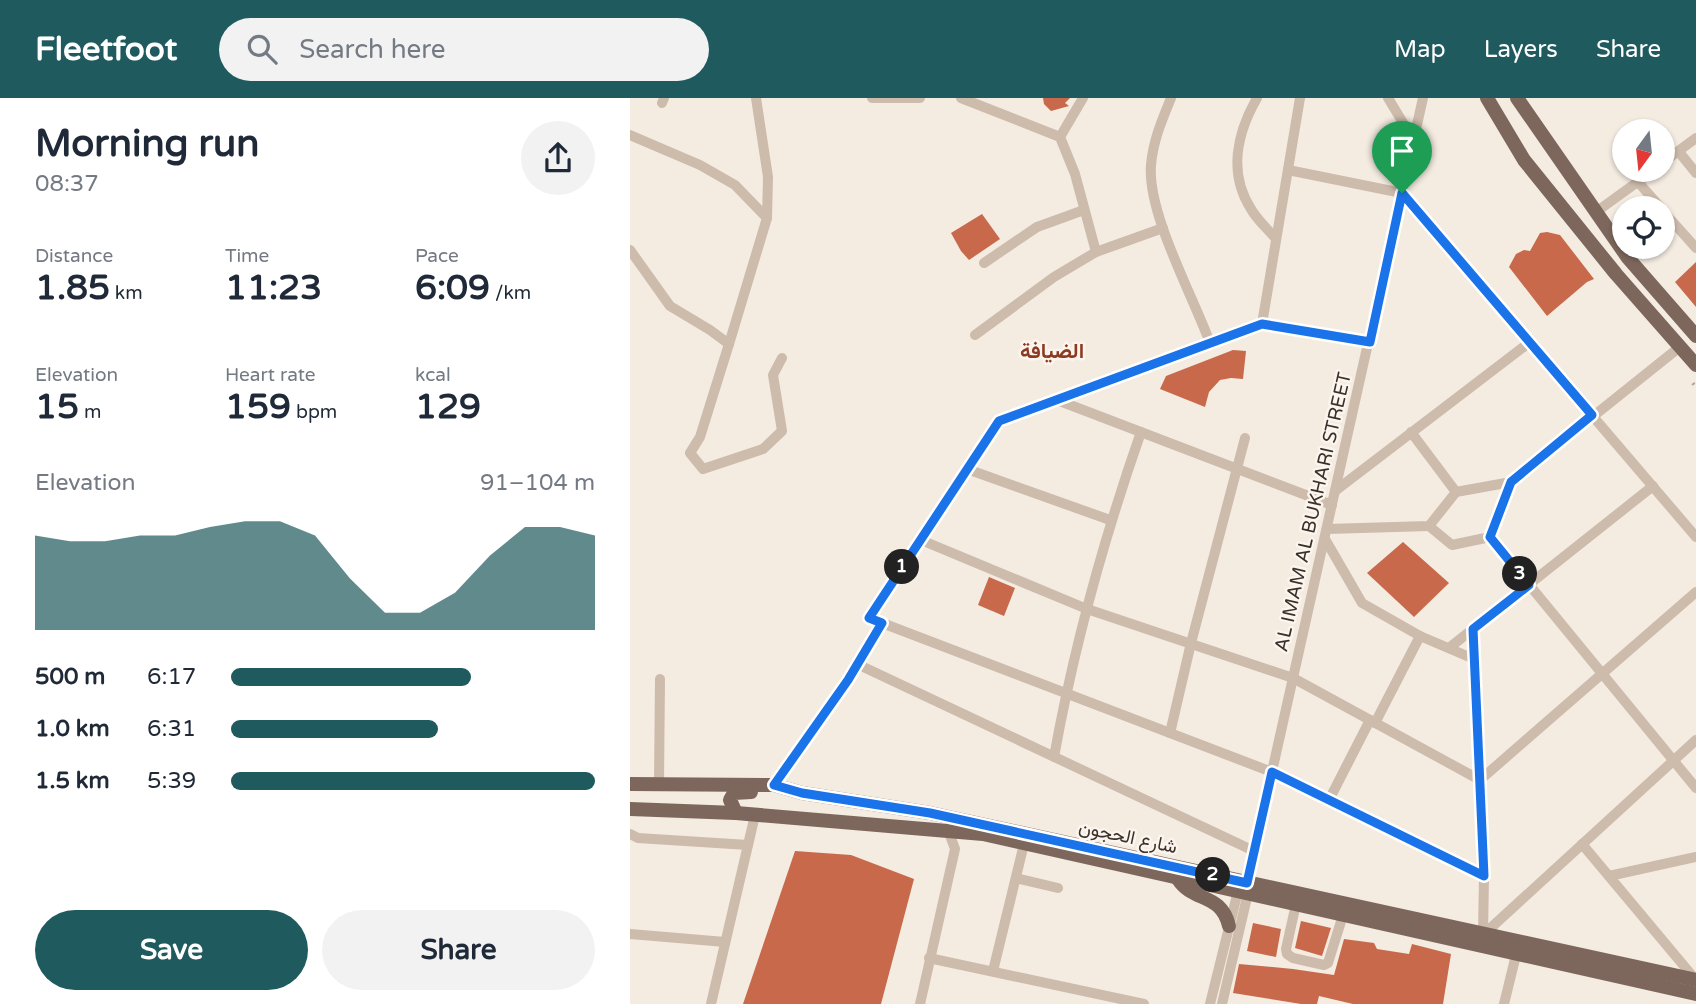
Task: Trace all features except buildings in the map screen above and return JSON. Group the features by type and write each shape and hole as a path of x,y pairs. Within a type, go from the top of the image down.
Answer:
{"main road":[{"path":"1487,98 1524,160 1616,274 1696,365"},
{"path":"1517,98 1628,258 1696,336"},
{"name":"شارع الحجون","path":"630,784 774,785 802,793 930,813 1296,904 1516,955 1696,984"},
{"path":"736,813 730,800 734,793 802,793"},
{"name":"شارع الحجون","path":"630,809 736,813 983,834 1178,879 1483,935 1696,984"},
{"path":"1178,879 1188,891 1218,905 1226,914 1229,926"}],"street":[{"path":"756,98 768,177 766,218 700,438 690,453 703,469 764,449 782,431 772,374 782,358"},
{"path":"872,98 920,98"},
{"path":"961,98 1060,137 1075,174 1096,252"},
{"path":"1060,137 1083,98"},
{"path":"1171,98 1155,139 1151,167 1155,201 1163,228 1210,343"},
{"path":"1257,98 1242,130 1236,159 1240,188 1251,211 1276,239"},
{"path":"1262,324 1300,98"},
{"path":"1388,98 1414,141"},
{"name":"AL IMAM AL BUKHARI STREET","path":"1244,889 1370,342 1423,98"},
{"path":"630,135 700,164 735,185 766,218"},
{"path":"1675,155 1696,138"},
{"path":"1679,152 1696,173"},
{"path":"1288,170 1402,193 1696,537"},
{"path":"1596,212 1638,182 1650,196"},
{"path":"984,263 1037,226 1084,210"},
{"path":"1675,224 1696,248"},
{"path":"975,335 1054,277 1096,252 1163,228"},
{"path":"630,250 670,306 729,345"},
{"path":"1370,342 1262,324 999,421 869,618 1272,772 1484,876"},
{"path":"1335,491 1530,342"},
{"path":"1429,526 1456,492 1511,482 1681,346"},
{"path":"1056,400 1332,505"},
{"path":"1054,757 1065,693 1110,520 1141,432"},
{"path":"1411,432 1456,492"},
{"path":"1170,733 1245,438"},
{"path":"967,470 1110,520"},
{"path":"1490,537 1511,482"},
{"path":"1449,648 1653,486"},
{"path":"1474,659 1420,636 1362,603 1326,534 1429,526 1452,545 1490,537"},
{"path":"1490,537 1696,788"},
{"path":"921,540 1087,609 1293,678 1480,780"},
{"path":"1480,780 1696,592"},
{"path":"774,785 858,664 882,623"},
{"path":"1473,629 1484,876 1483,935"},
{"path":"1329,800 1420,636"},
{"path":"858,664 1254,851"},
{"path":"659,783 660,678"},
{"path":"1483,935 1696,740"},
{"path":"711,1004 755,815"},
{"path":"920,1004 954,849 948,830"},
{"path":"630,834 638,838 748,845"},
{"path":"993,971 1024,844"},
{"path":"1582,844 1696,984"},
{"path":"1609,876 1696,857"},
{"path":"1016,878 1058,888"},
{"path":"1210,1004 1229,926 1244,889"},
{"path":"1222,1004 1244,889"},
{"path":"1296,904 1286,949 1287,954 1293,958 1324,965 1328,963 1343,915"},
{"path":"630,934 725,942"},
{"path":"1504,1004 1516,955"},
{"path":"929,958 1098,998 1144,1004"}],"path":[{"path":"1692,385 1696,382"}],"district":[{"name":"الضيافة","path":"1052,351"}],"route":[{"path":"1402,193 1592,415 1511,482 1490,537 1529,585 1473,629 1484,876 1272,772 1247,883 930,813 802,793 774,785 848,680 882,623 869,618 999,421 1262,324 1370,342 1402,193"}]}
